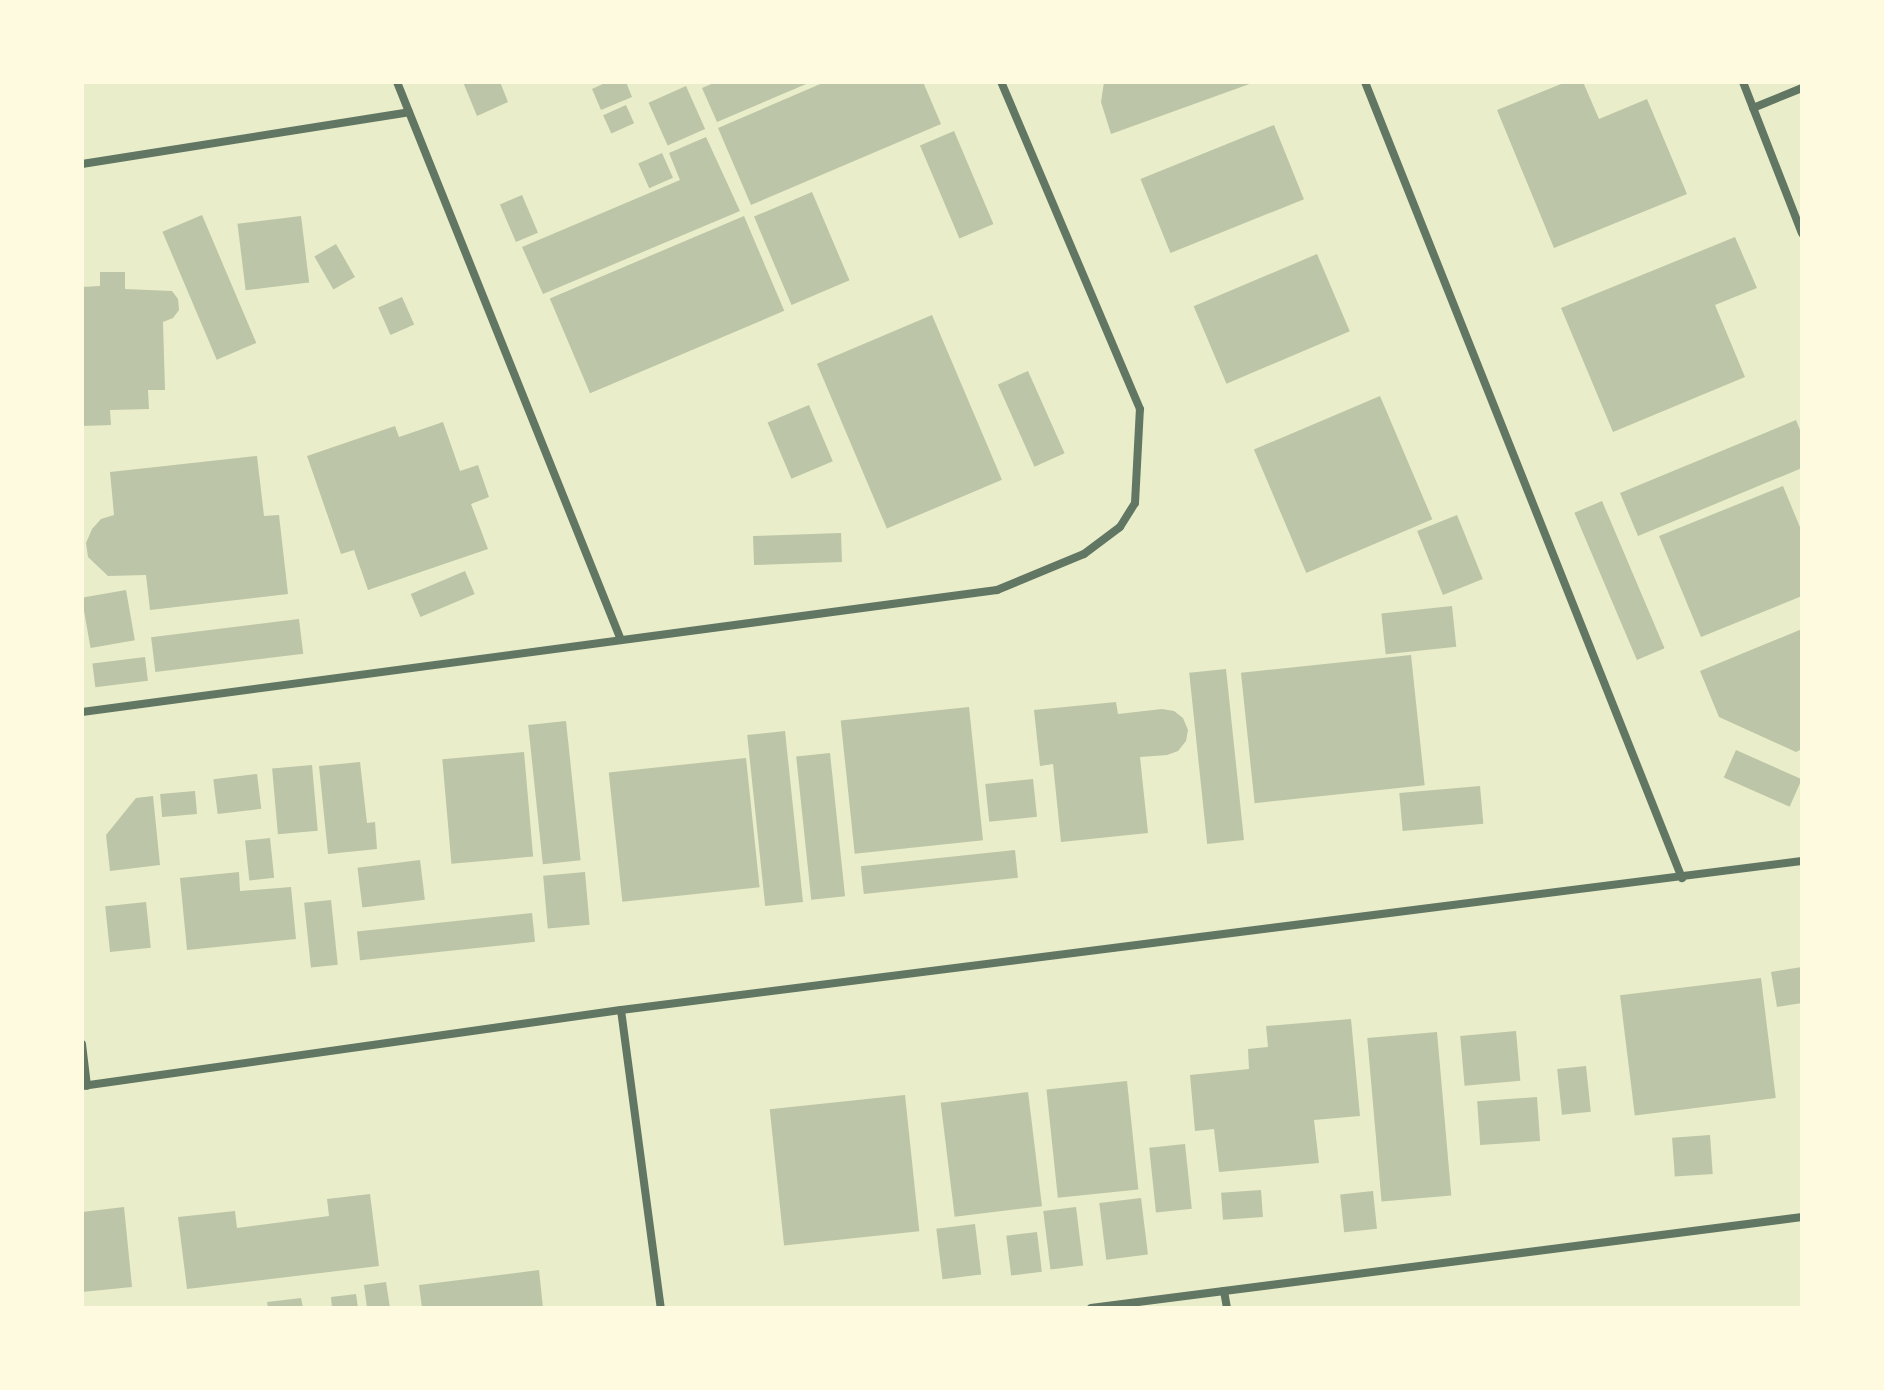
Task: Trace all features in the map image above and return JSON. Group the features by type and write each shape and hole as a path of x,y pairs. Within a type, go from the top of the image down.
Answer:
{"street":[{"path":"397,82 621,640"},
{"path":"82,712 997,590 1084,554 1120,527 1135,503 1140,409 1001,82"},
{"path":"1365,82 1682,878"},
{"path":"1743,82 1802,233"},
{"path":"1753,108 1802,88"},
{"path":"82,164 409,112"},
{"path":"82,1044 85,1086 621,1010 1802,861"},
{"path":"621,1010 661,1308"},
{"path":"1091,1308 1802,1217"},
{"path":"1224,1291 1227,1308"}],"building":[{"path":"463,82 500,82 508,102 477,116"},
{"path":"607,82 626,82 632,97 601,110 592,89"},
{"path":"716,82 811,82 717,122 702,88"},
{"path":"825,82 923,82 941,124 751,205 718,128"},
{"path":"1104,82 1255,82 1111,134 1101,102"},
{"path":"1566,82 1583,82 1599,119 1647,99 1687,194 1554,248 1497,110"},
{"path":"686,86 705,129 668,146 649,103"},
{"path":"626,105 634,123 611,133 603,115"},
{"path":"1274,125 1304,199 1170,253 1140,179"},
{"path":"954,131 993,224 959,238 920,145"},
{"path":"706,137 740,211 543,294 522,247 680,180 669,153"},
{"path":"662,153 673,178 649,188 638,164"},
{"path":"812,192 850,280 792,305 754,217"},
{"path":"522,195 538,233 516,242 500,204"},
{"path":"202,215 256,343 217,360 162,232"},
{"path":"301,216 309,283 246,290 237,224"},
{"path":"744,216 784,311 590,393 550,298"},
{"path":"1735,237 1757,288 1715,305 1745,377 1613,432 1561,308"},
{"path":"336,244 355,277 333,289 314,256"},
{"path":"1317,254 1350,331 1226,384 1194,306"},
{"path":"100,272 125,272 125,289 172,291 178,299 179,310 173,318 163,322 165,390 148,390 149,409 110,410 111,425 82,426 82,287 100,286"},
{"path":"402,297 414,324 390,335 378,308"},
{"path":"932,315 1002,480 887,529 817,364"},
{"path":"1028,371 1065,453 1034,467 998,384"},
{"path":"1380,396 1432,519 1306,573 1254,450"},
{"path":"809,405 833,461 791,479 768,423"},
{"path":"1796,420 1802,435 1802,468 1638,536 1620,493"},
{"path":"443,422 460,471 478,465 489,497 471,504 488,549 368,590 354,550 341,554 307,456 395,426 399,437"},
{"path":"257,456 264,516 279,515 288,594 150,610 146,575 108,576 88,557 86,543 92,529 101,519 114,515 110,472"},
{"path":"1783,486 1802,532 1802,596 1701,637 1659,536"},
{"path":"1602,501 1665,648 1637,660 1574,513"},
{"path":"1457,515 1483,579 1443,595 1417,531"},
{"path":"841,533 842,562 754,565 753,536"},
{"path":"465,571 475,594 420,617 411,594"},
{"path":"126,590 135,640 91,648 82,598"},
{"path":"1452,606 1456,647 1386,654 1381,613"},
{"path":"299,619 303,654 155,672 151,637"},
{"path":"1802,629 1802,749 1796,752 1719,717 1700,671"},
{"path":"1411,655 1425,785 1255,803 1241,673"},
{"path":"145,657 148,681 95,687 92,663"},
{"path":"1226,669 1244,840 1207,844 1189,673"},
{"path":"1116,702 1118,714 1162,709 1174,711 1183,718 1188,730 1186,741 1178,751 1167,755 1140,757 1148,833 1061,842 1053,764 1040,766 1034,710"},
{"path":"969,707 983,840 855,854 841,720"},
{"path":"566,721 581,860 543,864 528,725"},
{"path":"785,731 803,902 765,906 747,735"},
{"path":"1736,750 1802,779 1790,807 1724,777"},
{"path":"524,752 533,857 451,864 442,759"},
{"path":"830,753 845,896 811,900 796,757"},
{"path":"746,758 760,887 622,902 609,772"},
{"path":"360,762 367,823 375,822 377,849 328,854 319,766"},
{"path":"312,765 318,831 278,834 272,768"},
{"path":"257,774 261,809 218,814 213,779"},
{"path":"1033,779 1037,817 989,822 985,784"},
{"path":"1480,786 1483,824 1403,831 1399,793"},
{"path":"195,791 197,814 162,817 160,794"},
{"path":"153,796 160,865 110,871 106,835 136,798"},
{"path":"270,838 274,878 249,880 245,841"},
{"path":"1015,850 1018,878 864,894 861,866"},
{"path":"420,860 425,900 362,907 357,868"},
{"path":"239,872 240,891 291,887 296,939 187,950 180,878"},
{"path":"585,872 590,925 548,928 543,876"},
{"path":"331,900 338,965 311,967 304,903"},
{"path":"146,902 151,948 110,952 105,906"},
{"path":"532,913 535,942 360,960 357,931"},
{"path":"1802,967 1802,1003 1777,1007 1771,972"},
{"path":"1761,978 1776,1098 1635,1115 1620,995"},
{"path":"1351,1019 1360,1116 1314,1120 1319,1163 1219,1172 1214,1129 1195,1131 1190,1075 1249,1069 1248,1049 1268,1047 1266,1026"},
{"path":"1516,1031 1520,1081 1465,1086 1460,1036"},
{"path":"1437,1032 1451,1195 1382,1201 1367,1038"},
{"path":"1586,1066 1591,1112 1562,1115 1557,1069"},
{"path":"1127,1081 1138,1189 1058,1198 1046,1089"},
{"path":"1028,1092 1042,1206 955,1217 941,1103"},
{"path":"905,1095 919,1231 784,1245 770,1109"},
{"path":"1537,1097 1540,1141 1480,1145 1477,1101"},
{"path":"1710,1135 1713,1174 1675,1177 1672,1138"},
{"path":"1185,1144 1192,1209 1156,1212 1149,1148"},
{"path":"1261,1190 1263,1217 1223,1220 1221,1193"},
{"path":"1373,1191 1377,1229 1344,1232 1340,1194"},
{"path":"370,1194 379,1266 187,1289 178,1217 235,1211 237,1228 329,1216 327,1199"},
{"path":"1141,1198 1148,1255 1106,1260 1099,1203"},
{"path":"124,1207 132,1287 82,1292 82,1212"},
{"path":"1076,1207 1083,1266 1050,1270 1043,1211"},
{"path":"975,1224 981,1275 943,1279 936,1229"},
{"path":"1037,1232 1042,1272 1011,1275 1006,1236"},
{"path":"539,1270 543,1308 422,1308 419,1285"},
{"path":"386,1282 390,1308 367,1308 364,1285"},
{"path":"356,1294 358,1308 332,1308 331,1297"},
{"path":"301,1298 303,1308 268,1308 267,1302"}]}
